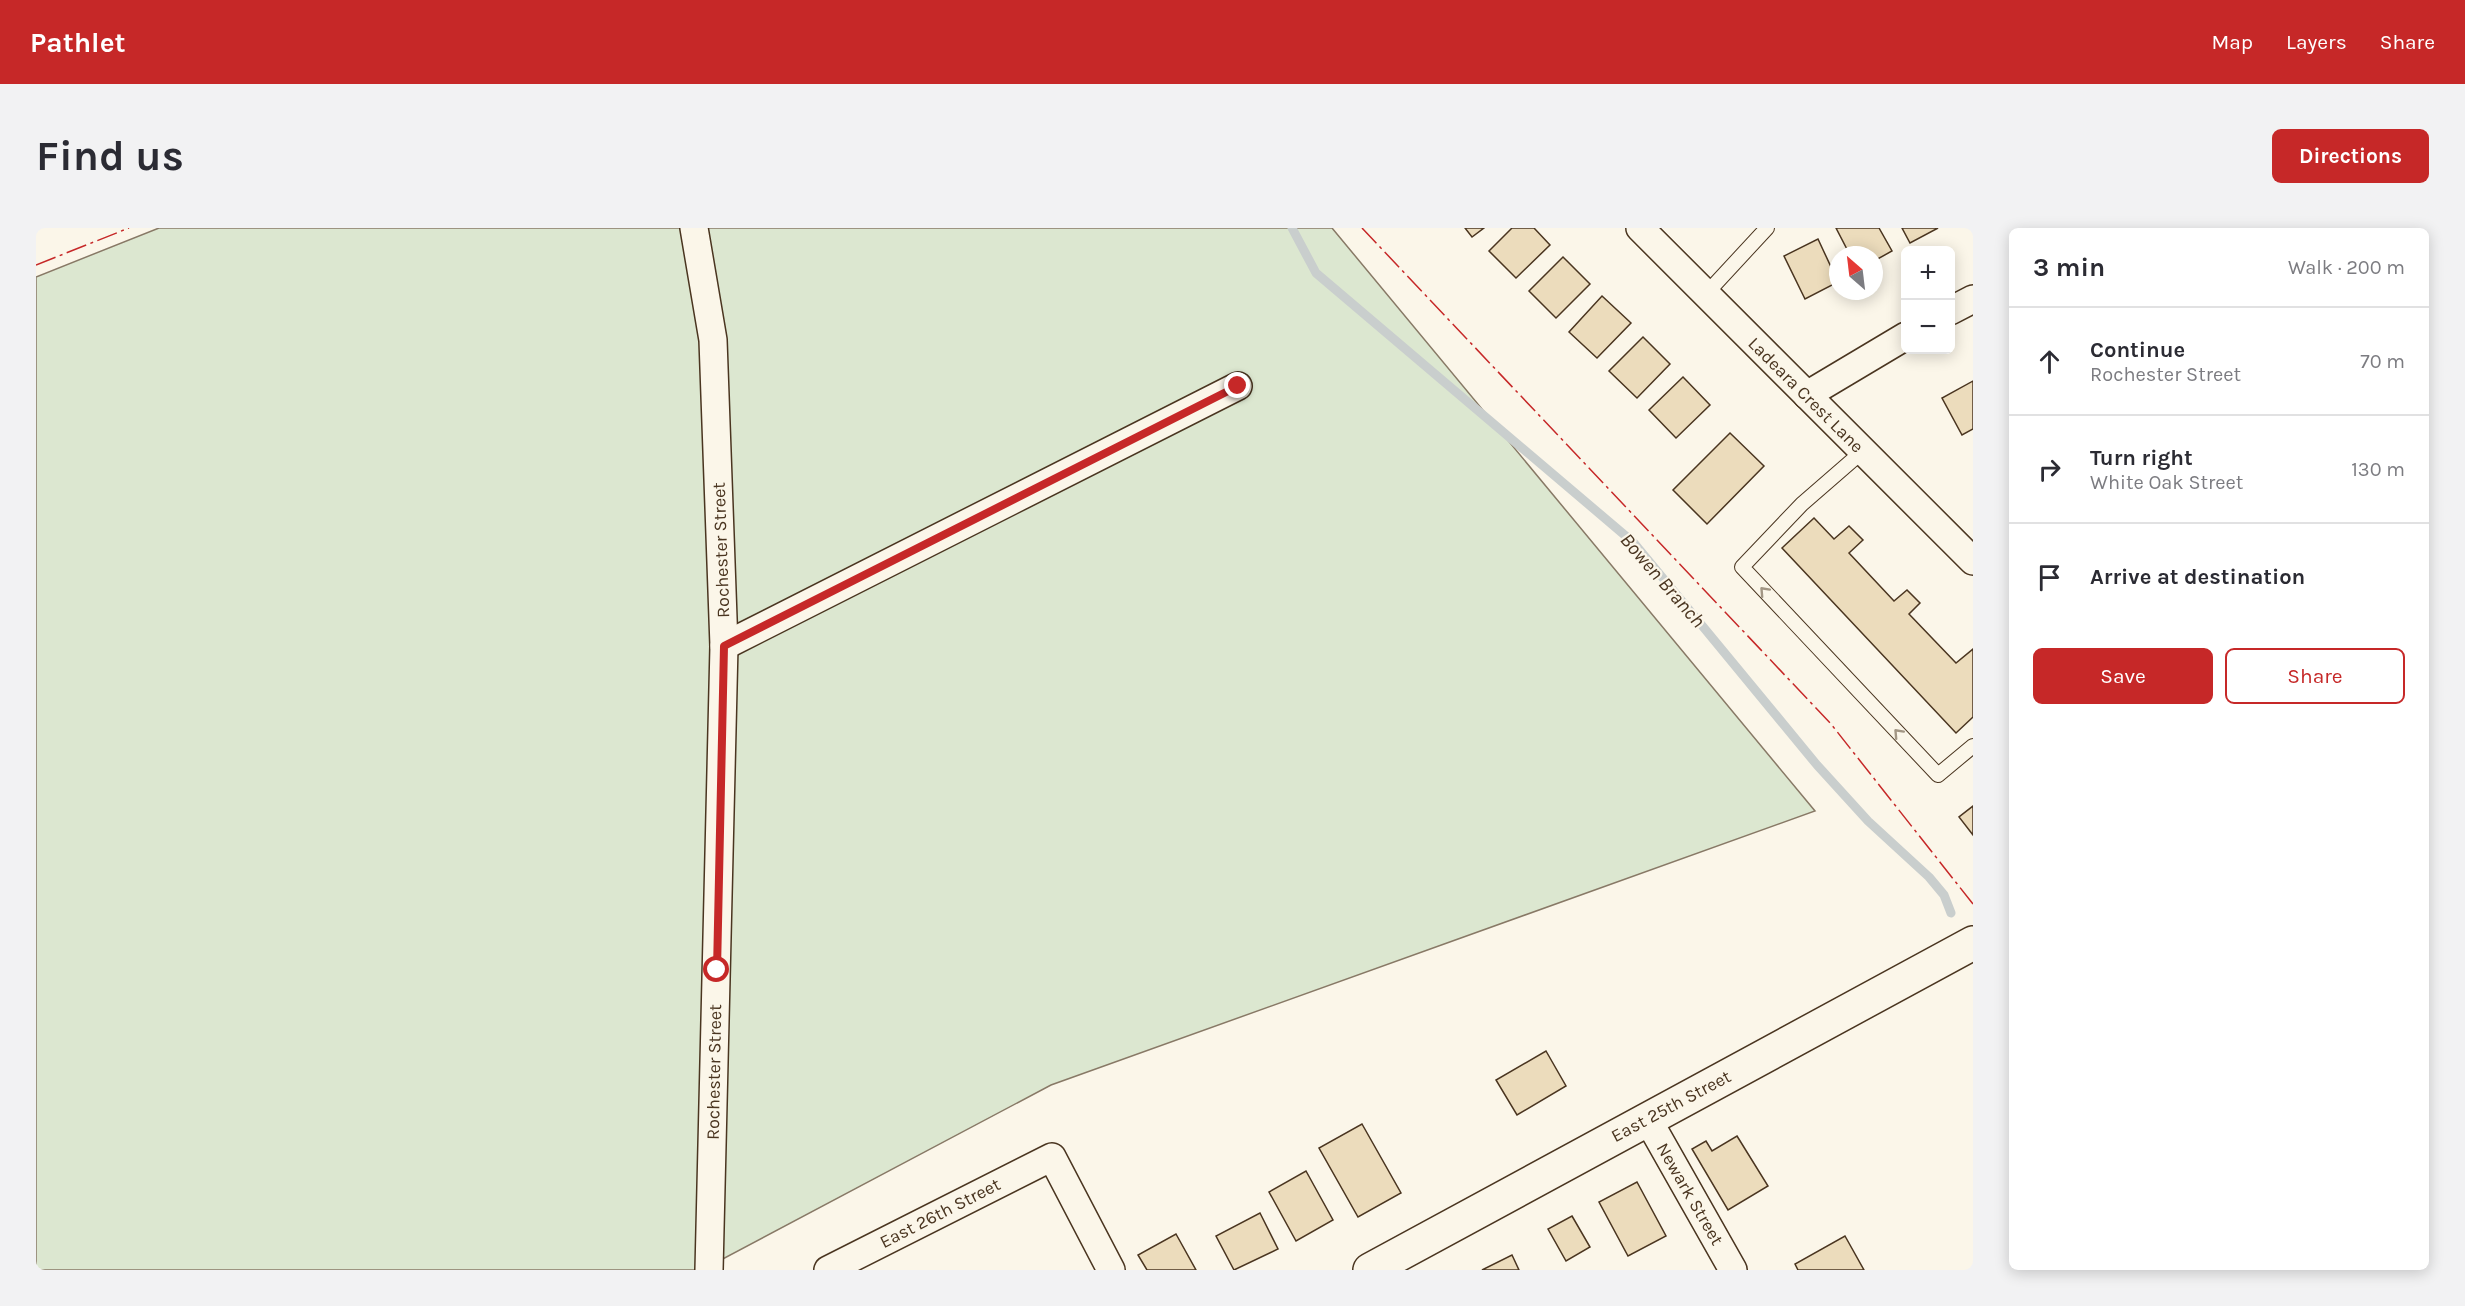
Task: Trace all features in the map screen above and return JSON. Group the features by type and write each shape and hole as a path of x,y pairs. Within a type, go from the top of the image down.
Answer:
{"street":[{"name":"Rochester Street","path":"694,228 712,340 724,646 710,1270"},
{"name":"Ladeara Crest Lane","path":"1640,228 1973,561"},
{"path":"1955,308 1973,299"},
{"path":"1807,395 1901,338"},
{"path":"724,646 1238,386"},
{"name":"East 25th Street","path":"1370,1270 1973,943"},
{"name":"Newark Street","path":"1647,1118 1733,1270"},
{"name":"East 26th Street","path":"828,1270 1052,1157 1111,1270"}],"lane":[{"path":"1705,295 1767,228"},
{"path":"1863,451 1802,504 1742,567 1938,776 1973,746"}],"green space":[{"path":"159,228 1332,228 1815,811 1051,1085 702,1270 36,1270 36,277"}],"building":[{"path":"1465,228 1484,228 1472,237"},
{"path":"1512,228 1534,228 1550,245 1516,278 1489,251"},
{"path":"1836,228 1879,228 1892,251 1883,256 1883,246 1845,246"},
{"path":"1902,228 1938,228 1910,243"},
{"path":"1818,239 1829,263 1829,287 1805,299 1784,256"},
{"path":"1563,257 1590,284 1556,318 1529,291"},
{"path":"1602,296 1631,323 1597,358 1569,332"},
{"path":"1643,337 1670,364 1637,398 1609,371"},
{"path":"1683,377 1710,405 1676,438 1649,410"},
{"path":"1973,381 1973,429 1962,435 1942,398"},
{"path":"1730,433 1764,466 1707,524 1673,490"},
{"path":"1814,518 1834,539 1849,526 1863,540 1849,553 1894,601 1907,590 1920,603 1909,614 1956,663 1973,649 1973,717 1956,733 1782,548"},
{"path":"1973,806 1973,835 1959,817"},
{"path":"1546,1051 1566,1086 1517,1115 1496,1080"},
{"path":"1362,1124 1401,1193 1358,1217 1319,1148"},
{"path":"1737,1136 1768,1186 1728,1210 1692,1149 1706,1141 1712,1151"},
{"path":"1306,1171 1333,1220 1296,1241 1269,1192"},
{"path":"1637,1182 1666,1236 1628,1256 1599,1202"},
{"path":"1260,1213 1278,1249 1234,1270 1216,1236"},
{"path":"1572,1216 1590,1247 1566,1261 1548,1229"},
{"path":"1176,1234 1196,1270 1147,1270 1138,1255"},
{"path":"1845,1236 1864,1270 1798,1270 1795,1264"},
{"path":"1512,1255 1519,1270 1482,1270"}],"waterway":[{"name":"Bowen Branch","path":"1292,228 1316,273 1634,543 1817,765 1868,821 1929,877 1944,895 1951,913"}],"power":[{"path":"36,265 129,228"},
{"path":"1362,228 1831,724 1973,904"}],"route":[{"path":"717,970 724,646 1238,386"}]}
